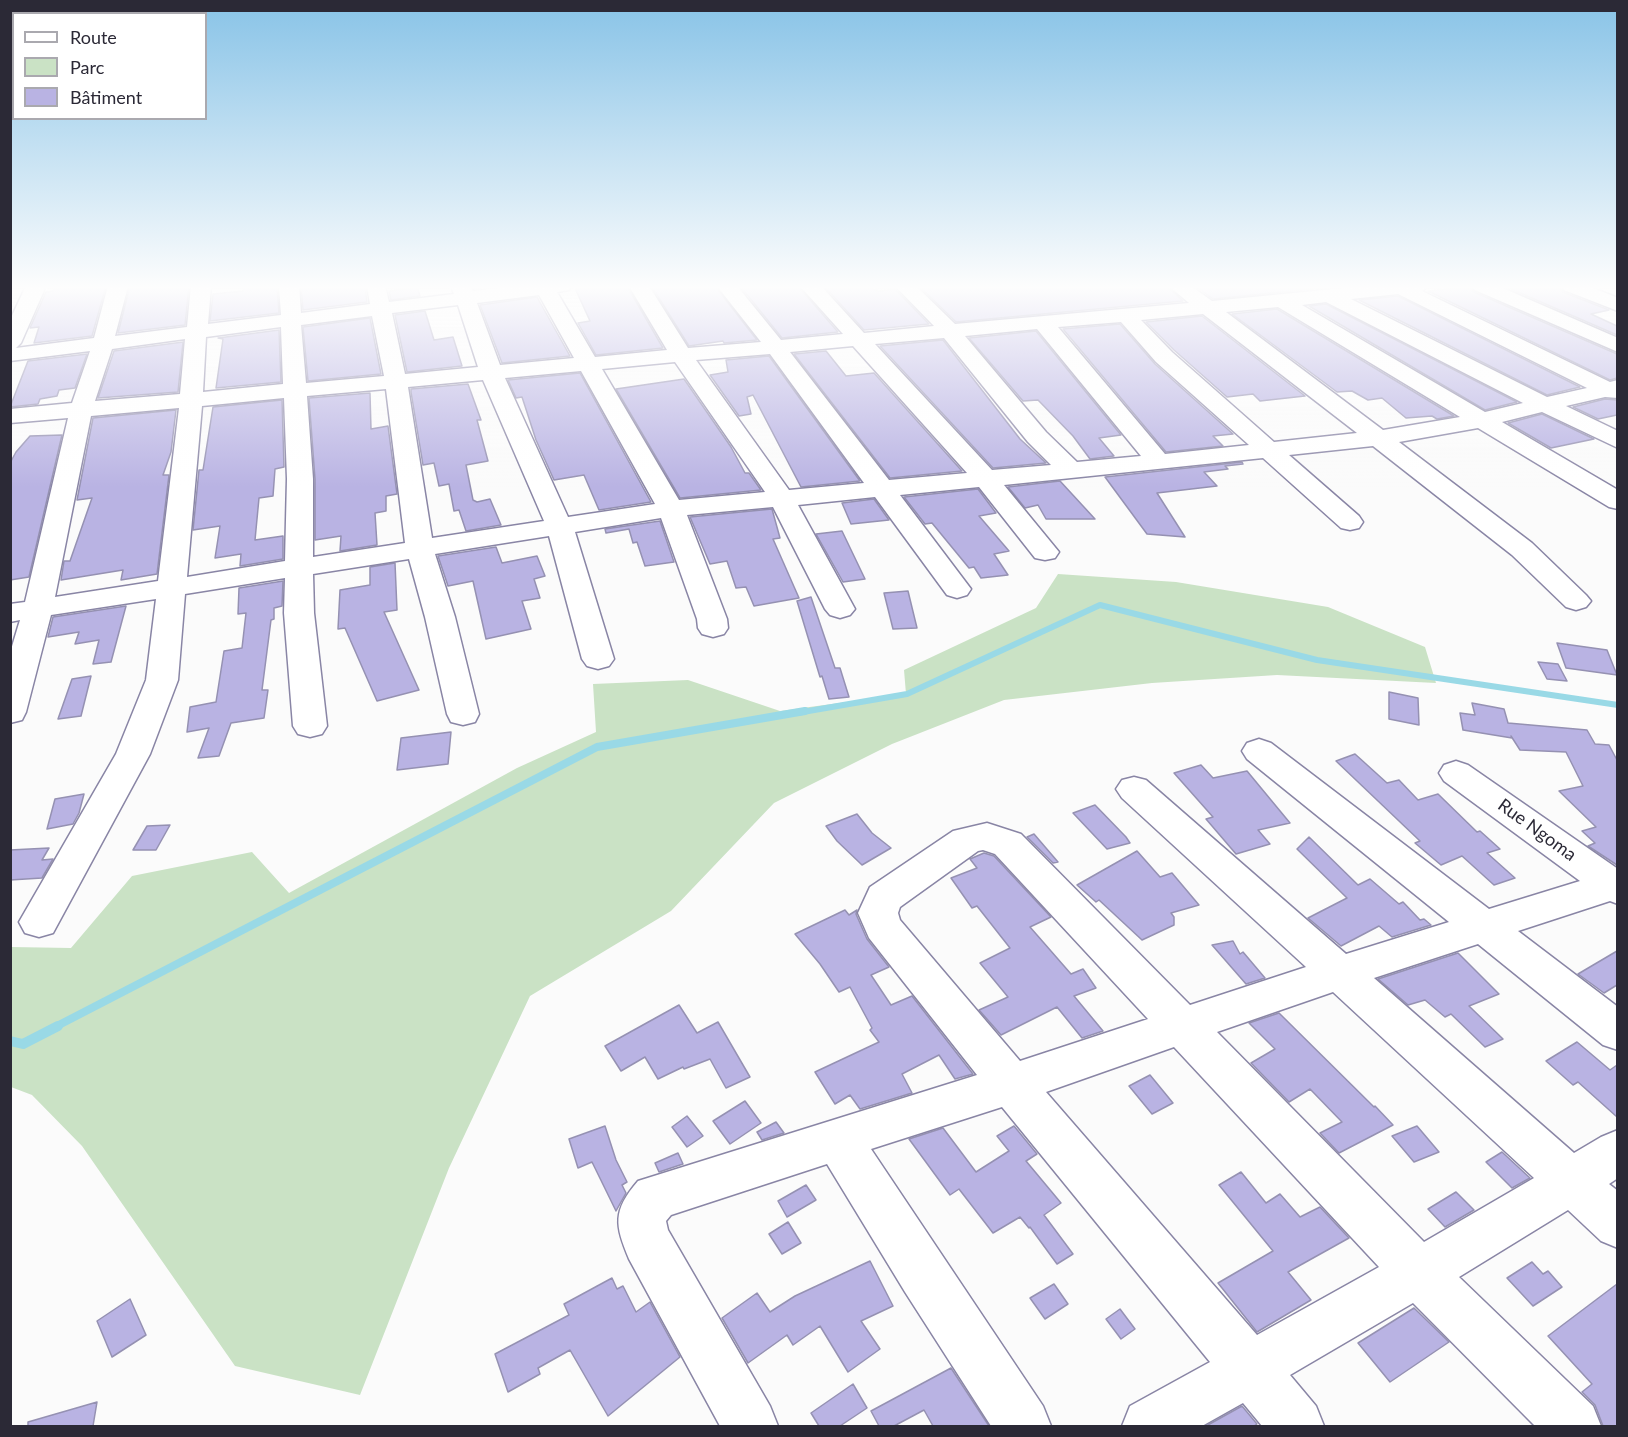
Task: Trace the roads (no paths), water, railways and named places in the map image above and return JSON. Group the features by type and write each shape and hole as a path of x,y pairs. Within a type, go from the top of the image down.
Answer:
{"street":[{"path":"10,355 25,353"},
{"path":"10,712 38,609 81,410 100,353"},
{"path":"39,922 133,754 162,680 191,400 191,364 194,353"},
{"path":"292,353 300,478 299,613 310,726"},
{"path":"390,353 420,550 440,617 463,714"},
{"path":"484,353 560,528 598,658"},
{"path":"583,353 671,509 712,619 713,628"},
{"path":"10,416 701,353"},
{"path":"780,353 957,589"},
{"path":"871,353 986,479 1045,552"},
{"path":"968,353 1037,436 1071,471"},
{"path":"1068,353 1159,462"},
{"path":"1160,353 1350,522"},
{"path":"1265,353 1522,549 1576,602"},
{"path":"1369,353 1617,501"},
{"path":"1442,353 1617,441"},
{"path":"1539,353 1614,390"},
{"path":"681,355 783,500 840,609"},
{"path":"10,613 671,509 783,500 1379,438 1482,420 1614,390"},
{"path":"1259,751 1617,1032"},
{"name":"Rue Ngoma","path":"1456,773 1616,886"},
{"path":"1134,789 1447,1068 1617,1224"},
{"path":"1296,1426 883,927 878,912 884,898 966,841 981,836 995,837 1008,844 1418,1272 1573,1426"},
{"path":"750,1426 647,1242 641,1226 642,1212 655,1197 1011,1084 1338,973 1616,886"},
{"path":"838,1139 1023,1426"},
{"path":"1150,1426 1418,1272 1617,1152"}],"waterway":[{"path":"797,713 907,694 1100,605 1317,660 1618,705"},
{"path":"55,1027 597,747 805,711"},
{"path":"10,1041 23,1044 58,1026"}]}
